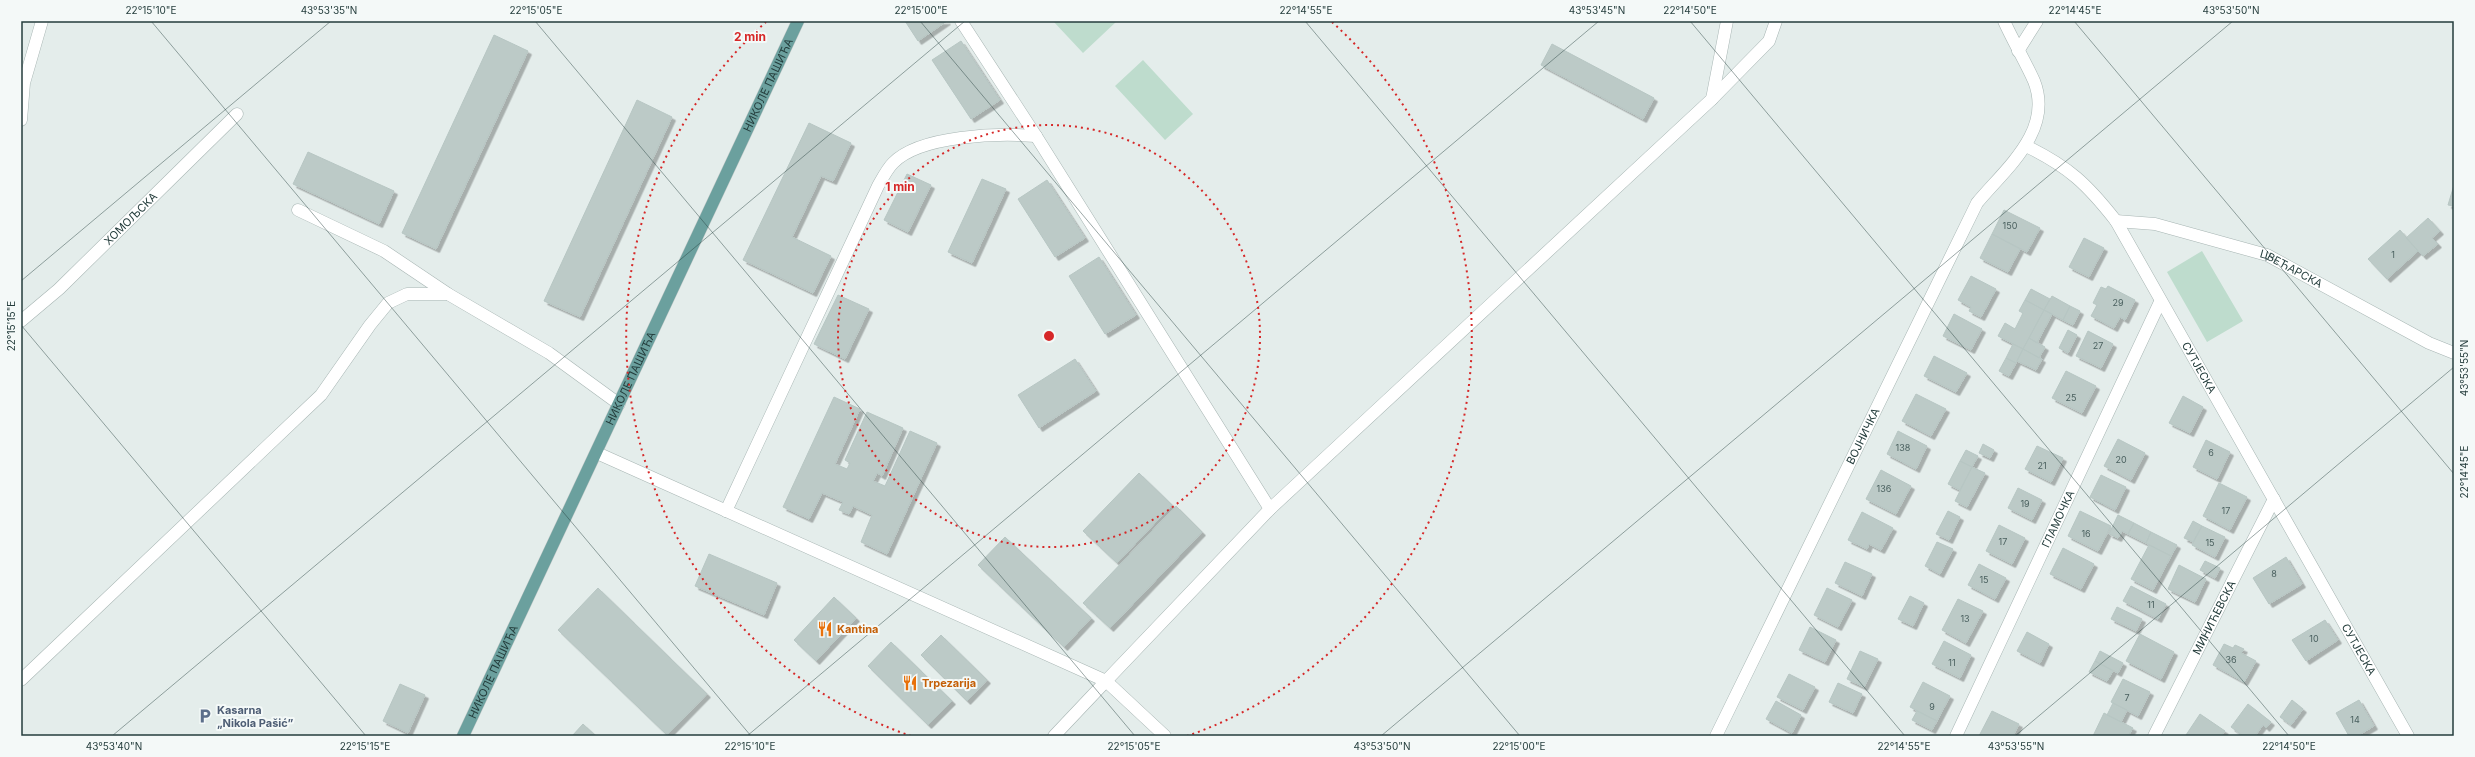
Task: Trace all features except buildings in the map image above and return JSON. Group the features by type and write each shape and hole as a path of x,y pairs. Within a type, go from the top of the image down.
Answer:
{"main road":[{"name":"НИКОЛЕ ПАШИЋА","path":"463,736 597,453 798,21"}],"street":[{"path":"21,120 24,83 42,21"},
{"path":"960,21 1036,136 1270,510"},
{"path":"1712,99 1727,21"},
{"path":"1054,736 1270,510 1712,99 1769,41 1776,21"},
{"path":"2004,21 2034,82 2039,104 2037,122 2026,146"},
{"path":"2018,51 2036,21"},
{"name":"ХОМОЉСКА","path":"21,321 59,289 237,114"},
{"path":"726,511 878,186 892,163 909,151 952,139 1005,134 1036,136"},
{"name":"СУТЈЕСКА","path":"2026,146 2042,154 2085,183 2116,222 2160,302 2274,499 2408,736"},
{"name":"ВОЈНИЧКА","path":"1716,736 1977,204 2026,146"},
{"path":"298,210 384,251 448,294 549,353 619,404"},
{"name":"ЦВЕЋАРСКА","path":"2116,222 2155,224 2267,255 2428,343 2454,353"},
{"path":"21,680 321,395 370,325 388,303 407,294 448,294"},
{"name":"ГЛАМОЧКА","path":"1956,736 2160,302"},
{"path":"597,453 1106,681 1165,736"},
{"name":"МИНИЋЕВСКА","path":"2154,736 2274,499"}],"green space":[{"path":"1053,21 1117,21 1083,53"},
{"path":"1143,60 1193,114 1165,140 1115,86"},
{"path":"2202,251 2243,321 2207,342 2167,272"}],"place":[{"name":"Kantina","path":"825,629"},
{"name":"Trpezarija","path":"910,683"},
{"name":"Kasarna „Nikola Pašić”","path":"205,716"}]}
